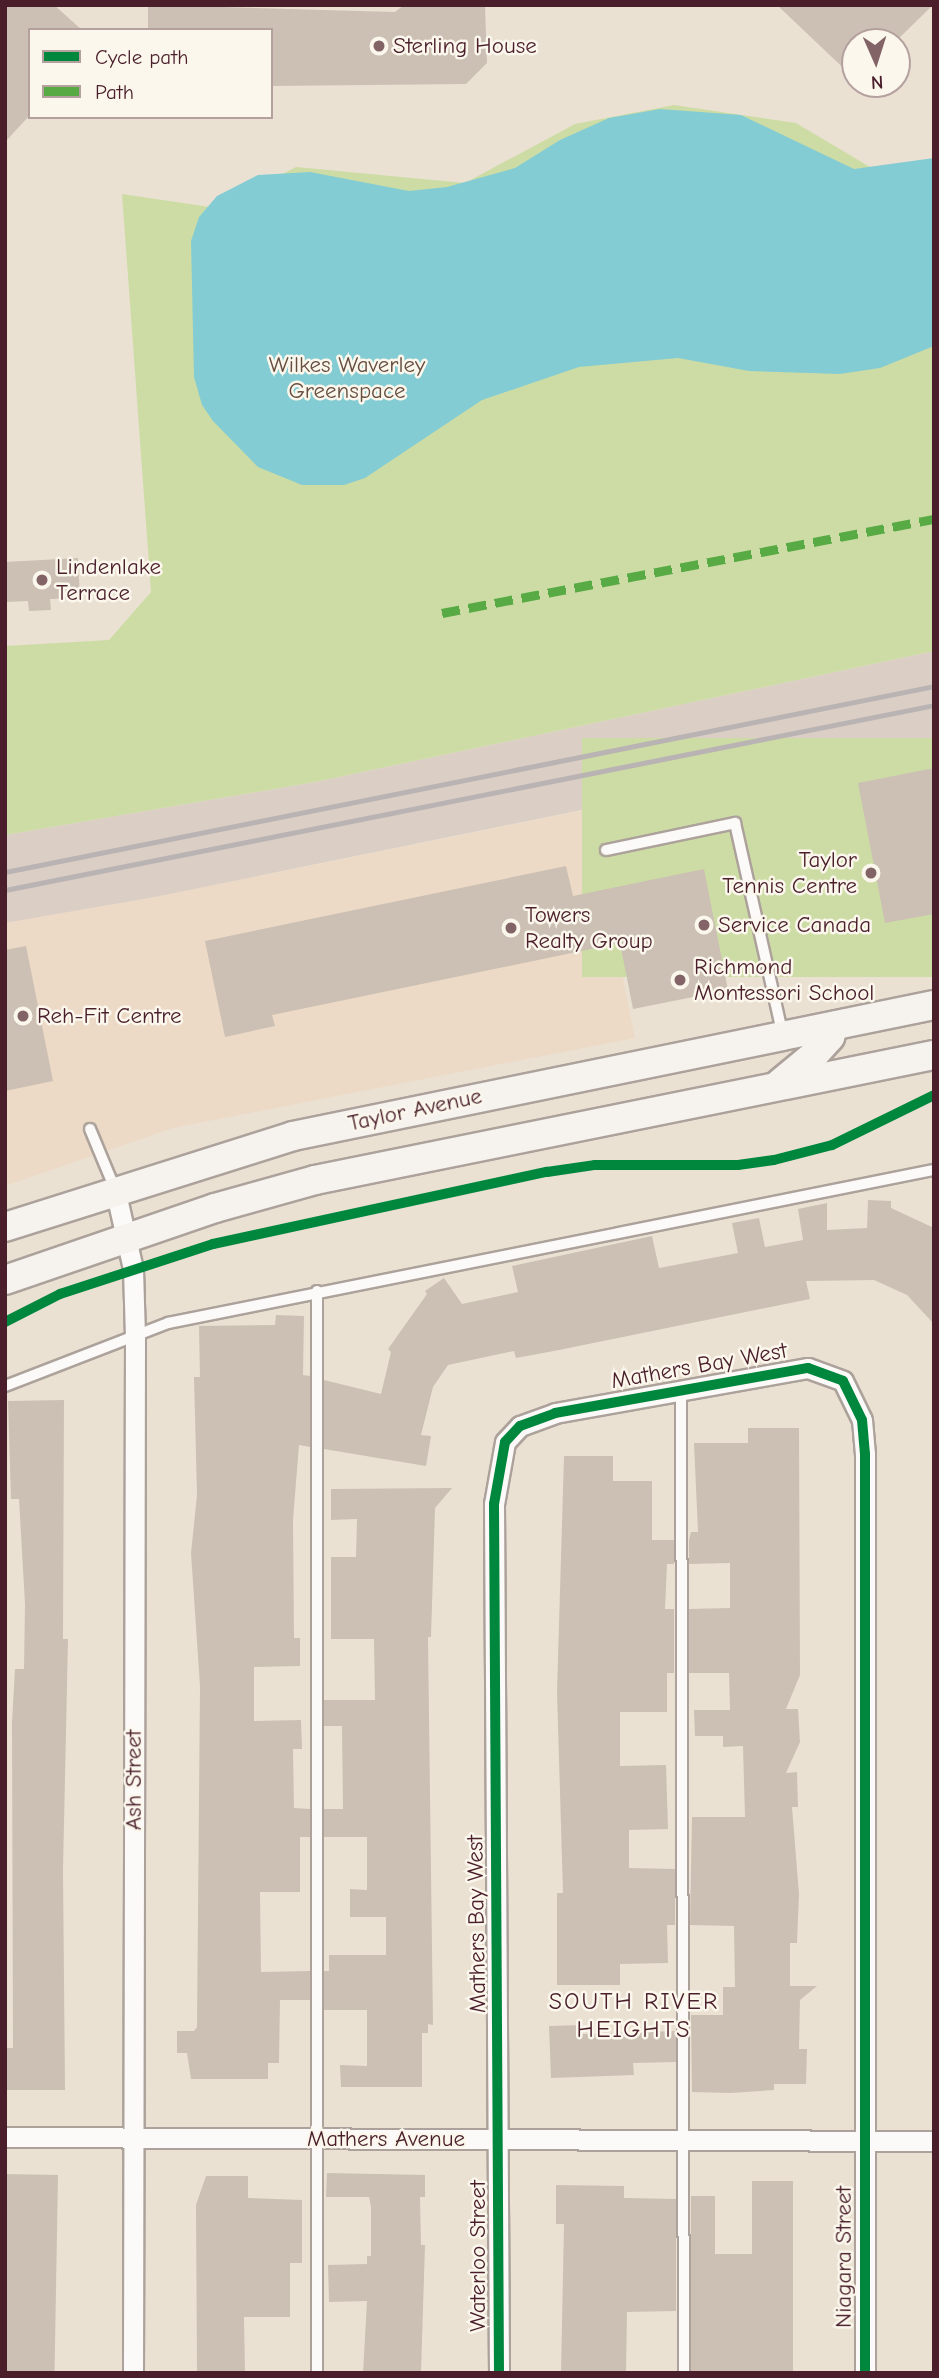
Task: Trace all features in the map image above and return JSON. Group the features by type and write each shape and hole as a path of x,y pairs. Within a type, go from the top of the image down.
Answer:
{"main road":[{"name":"Taylor Avenue","path":"5,1227 115,1189 293,1136 934,1005"},
{"name":"Taylor Avenue","path":"775,1086 814,1055 830,1037 834,1026"},
{"name":"Taylor Avenue","path":"5,1280 126,1238 315,1180 934,1055"}],"street":[{"name":"Ash Street","path":"115,1189 133,1269 135,1335 133,2373"},
{"name":"Mathers Bay West","path":"500,2139 494,1504 505,1442 520,1426 555,1413 808,1368 843,1381 862,1420 866,2141"},
{"name":"Mathers Avenue","path":"5,2137 934,2141"},
{"name":"Waterloo Street","path":"499,2373 500,2139"},
{"name":"Niagara Street","path":"864,2373 866,2141"}],"lane":[{"path":"606,850 734,823 783,1036"},
{"path":"90,1129 115,1189"},
{"path":"5,1386 168,1324 934,1170"},
{"path":"317,1292 317,2373"},
{"path":"681,1390 684,2373"}],"shaded area":[{"path":"934,651 934,738 155,897 5,923 5,835 315,782"},
{"path":"589,809 635,1038 173,1128 5,1186 5,923 155,897"}],"green space":[{"name":"Wilkes Waverley Greenspace","path":"674,105 796,123 870,167 934,159 934,651 315,782 5,835 5,646 109,640 151,592 122,194 217,208 296,167 465,183 575,124"},
{"path":"582,738 934,738 934,977 582,977"}],"water":[{"path":"660,109 741,115 854,169 934,158 934,346 880,368 840,374 749,371 678,358 579,367 482,400 365,478 344,485 302,485 258,467 213,421 202,405 194,377 191,241 199,217 217,196 258,175 310,172 409,191 447,187 515,168 560,140 609,118"}],"building":[{"path":"5,5 54,5 80,28 28,28 28,117 5,142"},
{"name":"Sterling House","path":"155,5 395,12 404,5 485,5 487,63 466,84 273,86 273,28 148,28 148,7"},
{"path":"777,5 933,5 909,28 841,28 841,66"},
{"name":"Lindenlake Terrace","path":"78,558 80,598 50,599 51,610 29,611 28,601 5,602 5,562"},
{"path":"934,768 934,914 885,923 858,783"},
{"path":"566,866 573,896 704,869 728,990 633,1009 620,943 272,1015 275,1026 225,1037 205,941"},
{"name":"Reh-Fit Centre","path":"26,946 53,1081 5,1091 5,950"},
{"path":"868,1200 891,1201 891,1208 934,1228 934,1324 907,1295 874,1280 806,1281 810,1299 516,1358 514,1351 448,1365 433,1387 421,1435 431,1436 426,1466 324,1449 324,1380 381,1394 391,1352 388,1349 427,1294 425,1291 444,1278 462,1304 518,1292 512,1266 652,1236 659,1268 738,1253 732,1223 759,1218 765,1247 803,1240 798,1209 827,1203 827,1230 867,1228"},
{"path":"276,1315 304,1316 303,1375 310,1376 310,1447 299,1445 293,1520 294,1638 300,1638 300,1666 254,1667 254,1721 301,1720 302,1749 293,1749 294,1808 310,1809 310,1837 300,1837 300,1892 260,1892 261,1972 310,1971 310,2000 280,2000 279,2063 268,2063 268,2079 191,2079 187,2053 177,2053 177,2031 194,2031 197,2027 200,1686 191,1553 197,1495 194,1377 200,1377 199,1326 275,1325"},
{"path":"64,1400 63,1639 68,1639 63,1870 65,2090 5,2090 5,2048 13,2048 12,1722 15,1669 24,1669 25,1604 19,1499 11,1499 8,1401"},
{"path":"748,1428 799,1428 800,1675 786,1709 798,1709 800,1742 786,1773 797,1772 798,1807 792,1807 799,1894 797,1943 790,1943 790,1986 817,1986 800,2000 799,2049 807,2049 806,2084 774,2084 774,2090 692,2092 691,2015 723,2015 723,1987 735,1987 734,1926 690,1925 692,1817 745,1817 743,1746 723,1747 723,1736 695,1736 694,1710 730,1710 729,1673 689,1673 689,1609 730,1608 730,1563 689,1564 691,1532 698,1532 694,1443 748,1443"},
{"path":"564,1456 613,1456 613,1481 652,1481 652,1540 674,1540 674,1564 667,1564 665,1609 674,1609 674,1673 667,1673 667,1712 620,1712 620,1766 666,1765 668,1829 629,1830 629,1868 675,1869 675,1925 667,1925 668,1963 620,1964 620,1985 557,1985 557,1893 563,1893 557,1692"},
{"path":"452,1488 435,1508 431,1637 428,1637 433,2025 428,2024 428,2033 422,2033 422,2087 341,2087 340,2065 367,2066 367,2010 324,2010 324,1971 329,1971 329,1955 386,1955 386,1917 350,1917 350,1889 367,1890 367,1837 324,1837 324,1809 343,1809 342,1726 324,1726 324,1700 375,1700 374,1639 331,1639 331,1557 356,1557 357,1519 331,1520 331,1489"},
{"path":"581,2025 582,2034 676,2031 676,2062 633,2063 634,2075 551,2078 549,2026"},
{"path":"327,2173 425,2175 425,2197 420,2197 421,2245 425,2245 421,2373 363,2373 367,2301 329,2302 328,2265 367,2264 367,2256 371,2256 371,2207 369,2197 326,2197"},
{"path":"5,2174 58,2175 55,2373 5,2373"},
{"path":"206,2176 248,2176 248,2198 302,2200 302,2263 290,2263 290,2317 244,2317 245,2373 197,2373 196,2205"},
{"path":"752,2181 793,2181 793,2373 691,2373 691,2196 715,2196 715,2254 752,2254"},
{"path":"556,2185 624,2186 624,2198 676,2199 676,2311 627,2312 626,2373 561,2373 564,2224 556,2224"}],"railway":[{"path":"5,872 934,686"},
{"path":"5,890 934,705"}],"marked path":[{"path":"442,613 934,519"}],"cycle path":[{"path":"5,1322 60,1294 213,1244 547,1172 595,1165 738,1165 774,1160 832,1145 934,1095"},
{"path":"499,2373 494,1504 505,1442 520,1426 555,1413 808,1368 843,1381 862,1420 865,1454 865,2373"}],"place":[{"name":"Sterling House","path":"379,46"},
{"name":"Lindenlake Terrace","path":"42,580"},
{"name":"Taylor Tennis Centre","path":"871,873"},
{"name":"Service Canada","path":"704,925"},
{"name":"Towers Realty Group","path":"511,928"},
{"name":"Richmond Montessori School","path":"680,980"},
{"name":"Reh-Fit Centre","path":"23,1016"}],"district":[{"name":"SOUTH RIVER HEIGHTS","path":"634,2016"}]}
